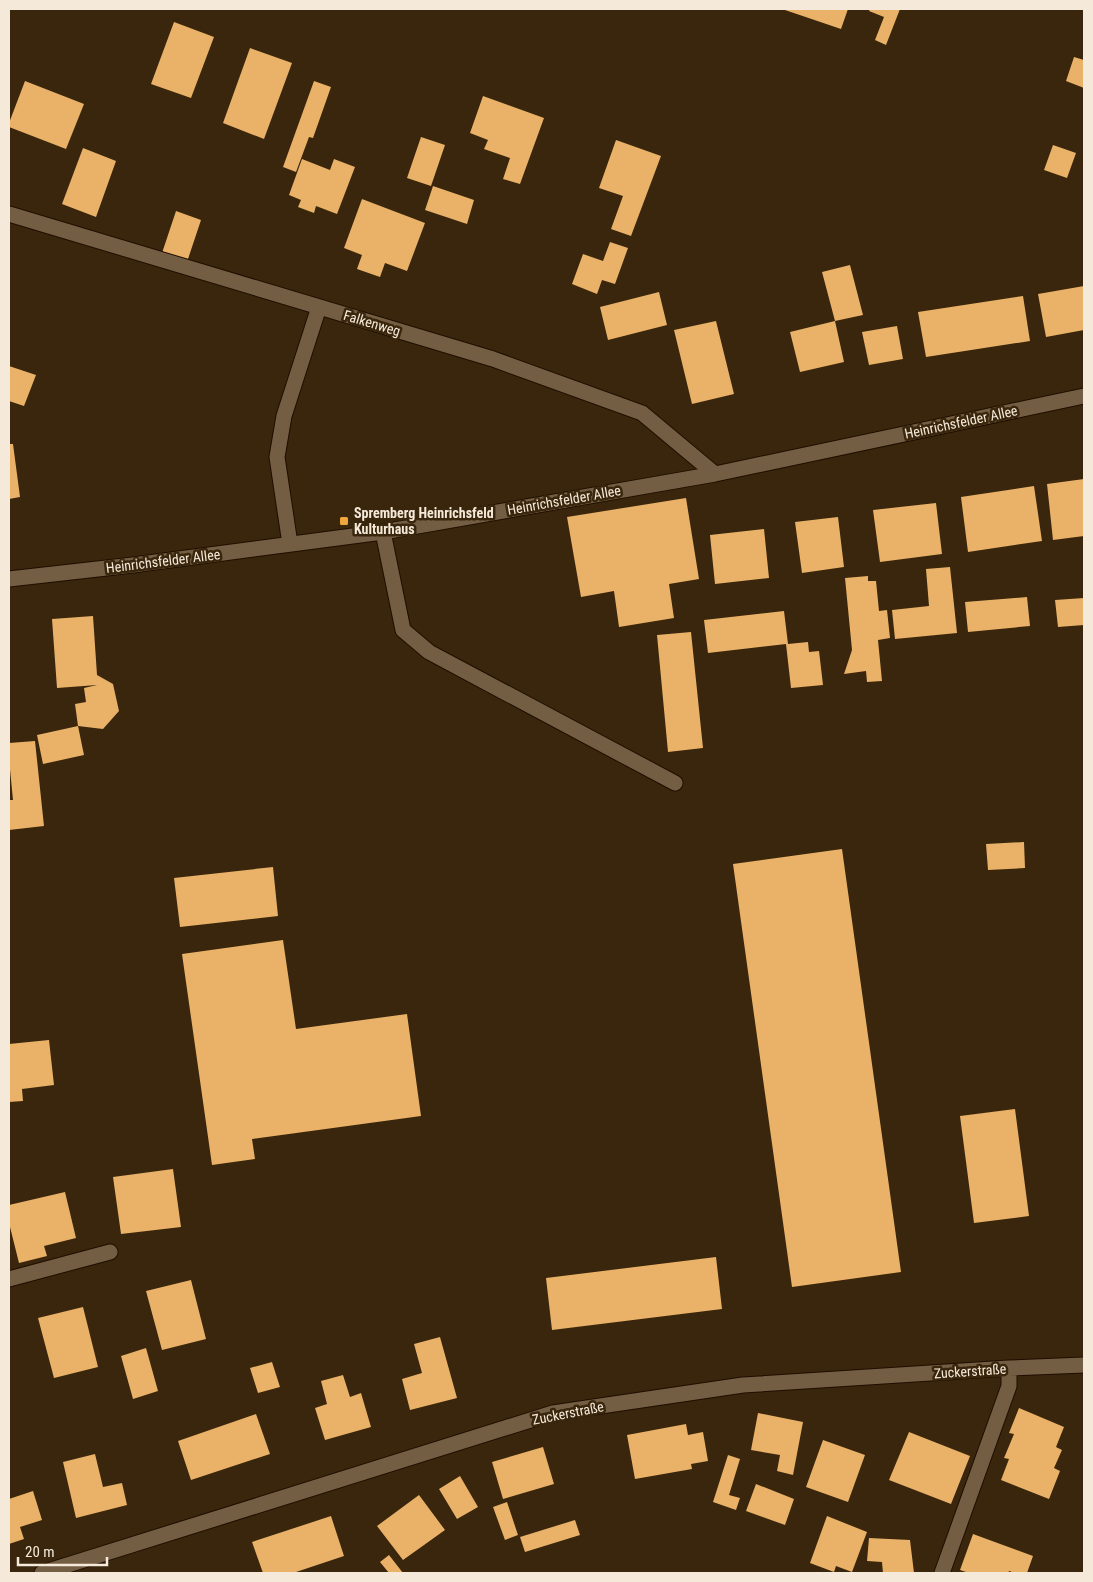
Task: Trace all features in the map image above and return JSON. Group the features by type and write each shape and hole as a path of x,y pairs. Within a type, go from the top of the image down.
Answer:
{"street":[{"name":"Falkenweg","path":"9,214 492,359 642,413 715,474"},
{"path":"290,544 277,457 284,416 319,307"},
{"name":"Heinrichsfelder Allee","path":"9,579 133,565 382,532 715,474 1084,396"},
{"path":"382,532 403,630 430,652 675,783"},
{"path":"9,1279 110,1252"},
{"name":"Zuckerstraße","path":"42,1573 553,1413 743,1385 1084,1365"},
{"path":"942,1573 1009,1386 1009,1368"}],"building":[{"path":"782,9 848,9 841,29"},
{"path":"870,9 900,9 886,45 875,40 884,17 869,11"},
{"path":"174,22 214,37 191,98 151,84"},
{"path":"250,48 292,63 264,139 223,123"},
{"path":"1074,57 1084,60 1084,88 1066,81"},
{"path":"25,81 84,104 66,149 9,127"},
{"path":"314,81 331,87 313,138 309,137 296,172 283,167"},
{"path":"483,96 544,118 520,184 503,179 510,158 484,149 488,140 470,133"},
{"path":"421,137 445,145 431,186 407,178"},
{"path":"616,140 661,156 631,236 611,229 623,196 599,188"},
{"path":"1053,145 1076,153 1067,178 1044,170"},
{"path":"83,148 116,161 96,217 62,204"},
{"path":"302,159 330,170 334,159 355,167 337,214 316,206 314,213 298,207 301,200 289,195"},
{"path":"433,186 474,200 467,224 425,210"},
{"path":"362,199 425,223 407,271 385,263 380,277 357,269 362,255 344,248"},
{"path":"176,211 201,220 187,262 162,253"},
{"path":"610,242 628,248 615,284 602,280 597,294 572,284 583,254 603,261"},
{"path":"850,265 863,315 835,321 822,272"},
{"path":"1084,286 1084,330 1046,337 1038,294"},
{"path":"659,292 667,325 608,340 600,307"},
{"path":"1023,296 1030,341 926,357 918,312"},
{"path":"716,321 734,394 692,404 674,330"},
{"path":"835,321 844,362 800,372 790,332"},
{"path":"897,326 903,359 869,365 862,332"},
{"path":"9,366 36,375 24,406 9,401"},
{"path":"9,444 13,444 20,497 9,499"},
{"path":"1084,479 1084,536 1053,540 1047,484"},
{"path":"1034,486 1042,541 968,552 961,497"},
{"path":"686,498 699,579 669,584 674,618 619,627 614,591 581,597 567,517"},
{"path":"936,503 942,554 880,562 873,510"},
{"path":"838,517 844,567 802,573 795,522"},
{"path":"764,529 769,578 715,584 710,535"},
{"path":"950,567 957,633 895,639 892,610 929,606 926,569"},
{"path":"868,576 868,581 876,581 879,611 887,610 890,638 878,640 882,681 867,682 866,671 844,674 852,650 845,578"},
{"path":"1027,597 1030,626 968,632 965,602"},
{"path":"1084,598 1084,625 1058,627 1055,600"},
{"path":"784,611 788,644 808,642 809,652 819,651 823,685 791,688 786,644 708,653 704,620"},
{"path":"93,616 97,675 113,684 119,711 103,729 78,726 75,704 86,702 84,688 97,685 57,688 52,619"},
{"path":"691,632 703,748 668,752 657,635"},
{"path":"78,726 84,755 43,764 37,735"},
{"path":"35,741 44,826 9,830 9,800 13,800 9,743"},
{"path":"1024,842 1025,868 988,870 986,844"},
{"path":"842,849 901,1272 792,1287 733,864"},
{"path":"273,867 278,916 180,927 174,878"},
{"path":"283,940 296,1029 407,1014 421,1116 252,1139 255,1159 212,1165 182,954"},
{"path":"49,1040 54,1085 22,1089 23,1101 9,1102 9,1044"},
{"path":"1015,1109 1029,1216 974,1223 960,1116"},
{"path":"173,1169 181,1227 121,1234 113,1177"},
{"path":"65,1192 76,1238 44,1246 47,1256 19,1263 9,1223 9,1205"},
{"path":"716,1257 722,1309 552,1330 546,1278"},
{"path":"191,1280 206,1339 162,1350 146,1291"},
{"path":"83,1307 98,1367 54,1378 38,1318"},
{"path":"440,1337 457,1398 410,1410 402,1379 422,1373 414,1344"},
{"path":"146,1348 158,1391 133,1399 121,1356"},
{"path":"272,1362 280,1387 258,1393 250,1368"},
{"path":"343,1375 350,1397 361,1393 371,1427 325,1440 315,1408 327,1404 321,1381"},
{"path":"1019,1408 1064,1427 1056,1447 1062,1450 1054,1468 1060,1471 1049,1499 1001,1480 1009,1459 1004,1458 1014,1434 1009,1433"},
{"path":"758,1413 803,1422 793,1475 777,1471 780,1455 751,1450"},
{"path":"256,1414 270,1454 191,1480 178,1441"},
{"path":"686,1424 688,1435 703,1432 708,1461 691,1464 692,1469 635,1479 627,1435"},
{"path":"909,1432 970,1456 951,1504 889,1480"},
{"path":"823,1440 865,1455 848,1502 806,1487"},
{"path":"543,1447 554,1484 503,1499 492,1462"},
{"path":"95,1454 103,1487 122,1483 127,1505 76,1518 63,1462"},
{"path":"728,1455 740,1459 729,1495 740,1498 736,1510 713,1502"},
{"path":"460,1476 478,1507 457,1519 439,1489"},
{"path":"756,1484 794,1499 785,1525 746,1511"},
{"path":"33,1491 42,1520 20,1527 24,1539 9,1544 9,1499"},
{"path":"419,1495 445,1530 403,1560 377,1526"},
{"path":"507,1502 518,1535 505,1540 493,1507"},
{"path":"331,1516 344,1556 293,1573 263,1573 252,1542"},
{"path":"827,1516 867,1532 852,1572 836,1566 834,1572 810,1563"},
{"path":"575,1520 580,1535 525,1552 520,1537"},
{"path":"973,1534 1033,1556 1027,1573 1009,1571 1008,1573 969,1573 960,1570"},
{"path":"869,1538 910,1540 914,1573 883,1573 882,1562 867,1561"},
{"path":"389,1555 403,1573 389,1573 380,1562"}],"place":[{"name":"Spremberg Heinrichsfeld Kulturhaus","path":"344,521"}]}
